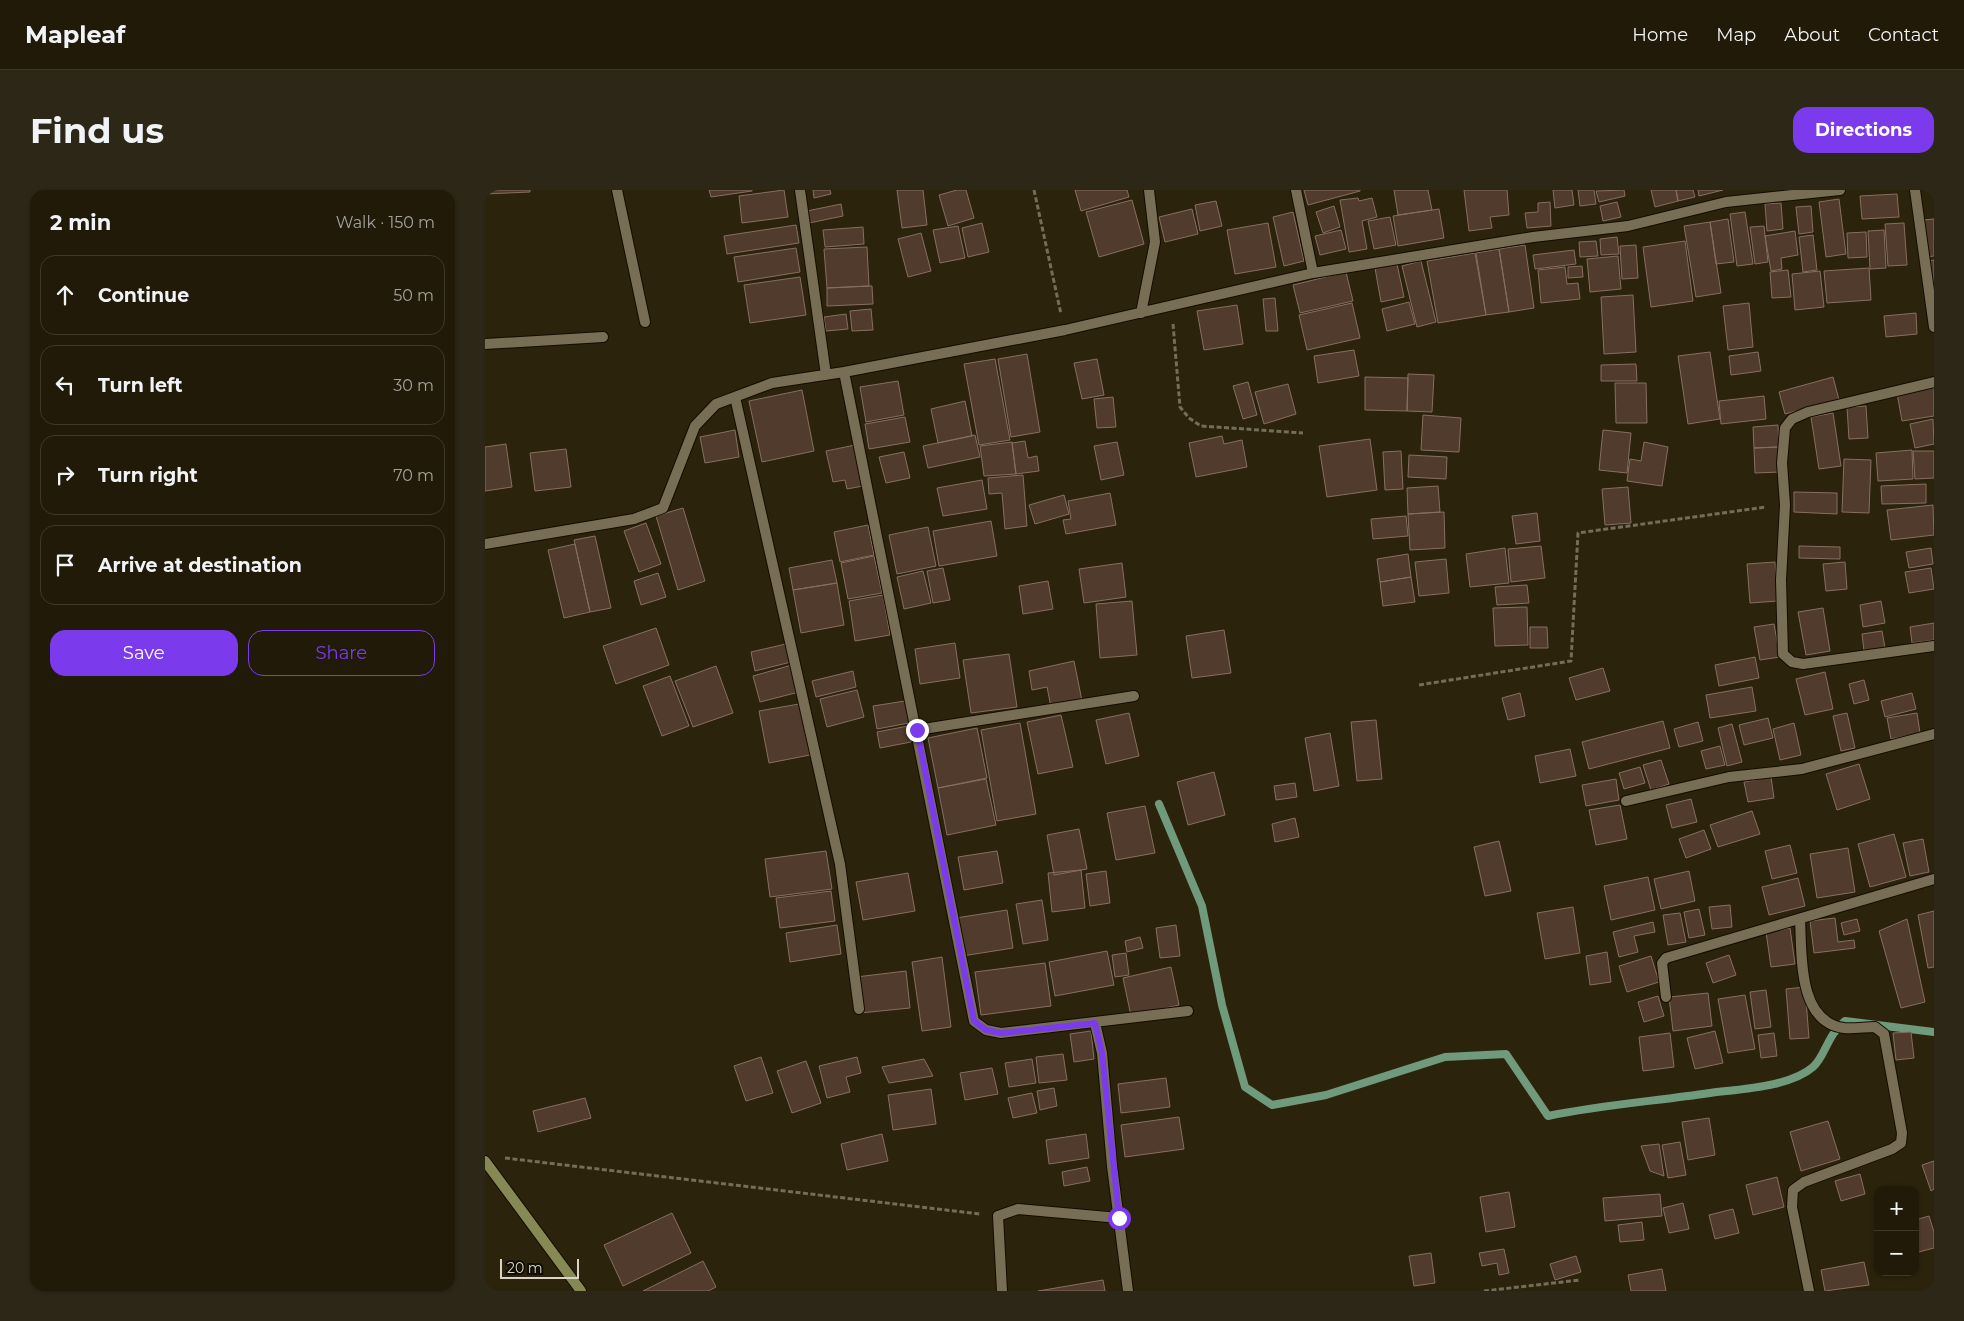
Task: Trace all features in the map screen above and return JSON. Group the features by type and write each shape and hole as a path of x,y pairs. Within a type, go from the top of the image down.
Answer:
{"main road":[{"path":"490,1159 581,1291"}],"street":[{"path":"617,190 645,322"},
{"path":"800,190 826,375"},
{"path":"1141,313 1155,242 1149,190"},
{"path":"1296,190 1313,273"},
{"path":"485,544 634,519 663,508 695,426 716,404 772,383 844,372 1065,330 1313,273 1533,237 1628,226 1726,202 1840,190"},
{"path":"1915,190 1934,327"},
{"path":"485,344 603,336"},
{"path":"844,372 974,1021 986,1030 1001,1033 1188,1011"},
{"path":"1934,382 1808,412 1792,419 1785,428 1782,463 1785,505 1781,580 1783,654 1791,662 1803,664 1934,646"},
{"path":"735,396 840,864 859,1008"},
{"path":"917,730 1134,696"},
{"path":"1626,801 1729,777 1802,769 1934,734"},
{"path":"1666,997 1662,963 1666,958 1800,919 1816,912 1934,879"},
{"path":"1800,919 1804,980 1815,1012 1831,1023 1843,1028 1875,1027 1884,1034 1902,1134 1901,1143 1892,1148 1804,1182 1793,1190 1791,1207 1809,1291"},
{"path":"1095,1023 1102,1053 1128,1291"},
{"path":"1002,1291 999,1216 1018,1209 1119,1218"}],"path":[{"path":"1034,190 1065,330"},
{"path":"1171,306 1180,407 1189,418 1201,426 1303,433"},
{"path":"1419,685 1571,661 1578,534 1785,505"},
{"path":"490,1159 999,1216"},
{"path":"1484,1291 1579,1280"}],"building":[{"path":"485,190 530,190 530,192 485,194"},
{"path":"709,190 752,190 752,191 711,197"},
{"path":"784,190 788,217 742,223 739,196"},
{"path":"813,190 830,190 831,194 814,198"},
{"path":"897,190 923,190 927,225 902,228"},
{"path":"957,190 966,190 974,218 948,226 939,195"},
{"path":"1075,190 1127,190 1129,197 1081,211"},
{"path":"1304,190 1360,190 1360,191 1308,205"},
{"path":"1394,190 1428,190 1432,210 1398,215"},
{"path":"1464,190 1507,190 1509,215 1490,217 1492,228 1469,231"},
{"path":"1553,190 1572,190 1574,205 1555,208"},
{"path":"1578,190 1594,190 1596,204 1580,206"},
{"path":"1624,190 1625,196 1599,202 1596,191"},
{"path":"1651,190 1676,190 1678,201 1655,207"},
{"path":"1676,190 1693,190 1695,197 1678,201"},
{"path":"1698,190 1723,190 1699,196"},
{"path":"1897,194 1899,217 1862,219 1860,196"},
{"path":"1358,198 1359,201 1372,198 1377,217 1362,221 1367,249 1349,252 1340,200"},
{"path":"1839,199 1846,254 1826,257 1819,202"},
{"path":"1132,200 1144,244 1099,257 1086,212"},
{"path":"1216,201 1222,226 1200,231 1195,205"},
{"path":"1550,202 1551,226 1527,228 1525,213 1538,212 1538,203"},
{"path":"1617,202 1621,217 1603,221 1600,206"},
{"path":"1781,203 1783,229 1767,231 1765,204"},
{"path":"841,204 843,216 809,223 807,211"},
{"path":"1334,206 1340,227 1323,233 1316,212"},
{"path":"1811,206 1813,232 1799,234 1796,207"},
{"path":"1192,209 1198,234 1165,242 1159,217"},
{"path":"1439,209 1444,238 1398,246 1393,216"},
{"path":"1293,212 1304,261 1284,266 1273,217"},
{"path":"1745,212 1753,264 1737,266 1730,214"},
{"path":"1390,217 1396,245 1374,249 1368,221"},
{"path":"1728,219 1734,262 1716,264 1710,222"},
{"path":"1934,219 1934,256 1927,257 1923,220"},
{"path":"1710,222 1721,293 1696,297 1684,226"},
{"path":"982,223 989,252 968,257 962,228"},
{"path":"1268,223 1276,267 1235,274 1227,230"},
{"path":"1904,223 1907,265 1888,266 1885,224"},
{"path":"796,225 799,243 727,254 724,236"},
{"path":"958,226 965,258 940,263 933,230"},
{"path":"1764,226 1768,262 1755,264 1750,227"},
{"path":"863,227 864,244 825,247 823,230"},
{"path":"1341,230 1346,249 1320,255 1315,236"},
{"path":"1884,230 1886,268 1870,269 1868,231"},
{"path":"1795,231 1798,255 1781,258 1782,269 1771,271 1765,236"},
{"path":"1866,232 1867,257 1848,258 1847,233"},
{"path":"921,233 931,271 908,277 898,239"},
{"path":"1813,235 1817,270 1803,272 1799,237"},
{"path":"1617,237 1619,254 1601,255 1600,239"},
{"path":"1596,241 1598,256 1580,257 1579,242"},
{"path":"1685,241 1693,301 1651,307 1643,247"},
{"path":"1525,245 1534,308 1509,312 1499,249"},
{"path":"1636,245 1638,278 1622,279 1620,246"},
{"path":"867,247 869,286 827,288 824,249"},
{"path":"796,248 800,272 738,282 734,257"},
{"path":"1499,249 1509,312 1486,315 1476,253"},
{"path":"1574,250 1576,264 1535,269 1533,255"},
{"path":"1475,253 1486,315 1438,323 1427,261"},
{"path":"1618,256 1621,289 1590,292 1587,259"},
{"path":"1934,260 1934,290 1931,291 1927,261"},
{"path":"1421,261 1436,322 1417,327 1402,266"},
{"path":"1397,264 1404,297 1381,302 1375,268"},
{"path":"1582,266 1583,277 1568,278 1568,267"},
{"path":"1565,267 1567,284 1578,283 1580,299 1541,303 1538,270"},
{"path":"1869,268 1871,300 1827,303 1824,271"},
{"path":"1788,270 1791,297 1772,298 1770,272"},
{"path":"1820,271 1824,307 1795,310 1792,274"},
{"path":"1346,272 1353,301 1300,313 1293,285"},
{"path":"800,277 806,315 750,323 744,285"},
{"path":"872,286 873,304 827,306 827,288"},
{"path":"1633,295 1636,352 1604,354 1601,297"},
{"path":"1275,298 1278,331 1266,331 1263,299"},
{"path":"1409,302 1415,324 1387,331 1382,309"},
{"path":"1352,303 1360,338 1307,350 1299,315"},
{"path":"1749,303 1753,347 1728,350 1723,306"},
{"path":"1237,305 1243,344 1204,350 1197,311"},
{"path":"871,309 873,330 852,331 850,311"},
{"path":"1916,313 1917,334 1886,337 1884,316"},
{"path":"846,314 848,329 826,331 824,317"},
{"path":"1354,350 1359,376 1318,383 1314,356"},
{"path":"1710,352 1720,419 1688,424 1678,356"},
{"path":"1758,352 1761,371 1731,375 1729,356"},
{"path":"1027,354 1040,432 1011,437 998,359"},
{"path":"995,359 1010,440 979,445 964,364"},
{"path":"1097,359 1104,395 1082,399 1074,363"},
{"path":"1636,364 1637,381 1601,381 1601,365"},
{"path":"1408,374 1434,375 1432,412 1407,411"},
{"path":"1365,377 1408,378 1407,411 1365,410"},
{"path":"1833,377 1839,400 1785,414 1779,392"},
{"path":"898,381 904,415 866,422 860,387"},
{"path":"1248,382 1257,415 1243,419 1233,386"},
{"path":"1615,383 1646,383 1647,423 1616,423"},
{"path":"1288,384 1296,414 1264,424 1255,392"},
{"path":"1934,387 1934,416 1902,421 1897,393"},
{"path":"802,390 814,451 762,462 749,401"},
{"path":"1764,396 1766,419 1721,424 1719,401"},
{"path":"1113,397 1116,427 1097,428 1094,399"},
{"path":"965,401 972,436 938,443 931,409"},
{"path":"1866,406 1868,438 1849,439 1847,407"},
{"path":"1833,413 1841,466 1819,469 1811,417"},
{"path":"1423,415 1461,418 1459,452 1421,450"},
{"path":"905,417 910,442 869,449 865,424"},
{"path":"1933,419 1934,444 1915,448 1910,424"},
{"path":"1778,425 1779,447 1754,448 1753,427"},
{"path":"735,430 739,457 705,463 700,437"},
{"path":"1603,430 1631,433 1627,473 1599,470"},
{"path":"975,435 980,457 928,468 923,446"},
{"path":"1222,436 1224,444 1242,440 1247,467 1196,477 1189,443"},
{"path":"1370,439 1377,490 1327,497 1319,446"},
{"path":"1025,441 1028,458 1037,456 1039,471 1016,474 1012,443"},
{"path":"1012,442 1016,474 984,476 980,446"},
{"path":"1117,442 1124,475 1101,480 1094,446"},
{"path":"1644,442 1668,447 1662,486 1627,481 1630,459 1641,461"},
{"path":"506,444 512,487 485,491 485,447"},
{"path":"855,445 863,486 847,489 845,480 833,482 826,451"},
{"path":"1779,447 1780,472 1755,473 1754,448"},
{"path":"566,449 571,487 535,491 530,453"},
{"path":"1912,450 1913,479 1878,481 1876,453"},
{"path":"1401,451 1403,489 1385,490 1383,452"},
{"path":"1913,451 1934,451 1934,478 1915,479"},
{"path":"904,452 910,478 886,483 879,457"},
{"path":"1409,455 1447,457 1446,479 1408,477"},
{"path":"1844,459 1871,460 1869,513 1842,512"},
{"path":"1023,475 1027,526 1005,529 1002,493 989,494 988,478"},
{"path":"982,480 987,509 943,516 937,488"},
{"path":"1926,484 1926,503 1882,504 1881,486"},
{"path":"1438,486 1440,512 1408,514 1407,488"},
{"path":"1628,487 1631,523 1605,525 1602,489"},
{"path":"1794,492 1837,493 1837,514 1794,512"},
{"path":"1110,493 1116,525 1066,534 1063,520 1071,519 1068,501"},
{"path":"1064,495 1069,514 1035,524 1029,505"},
{"path":"1933,505 1934,535 1891,540 1887,510"},
{"path":"683,508 705,581 678,590 656,516"},
{"path":"1444,512 1445,548 1410,550 1408,514"},
{"path":"1537,513 1540,541 1516,544 1512,516"},
{"path":"1406,516 1408,536 1373,539 1371,519"},
{"path":"991,521 997,556 939,566 933,531"},
{"path":"646,523 661,564 639,572 624,531"},
{"path":"868,525 874,555 840,562 834,532"},
{"path":"928,527 936,566 897,574 889,535"},
{"path":"595,536 611,608 590,612 574,540"},
{"path":"575,544 590,612 564,618 548,550"},
{"path":"1541,546 1545,578 1511,582 1508,549"},
{"path":"1799,546 1840,547 1840,559 1799,558"},
{"path":"1505,548 1509,583 1470,587 1466,554"},
{"path":"1931,548 1933,564 1909,568 1906,552"},
{"path":"1408,554 1411,577 1380,582 1377,559"},
{"path":"874,556 882,593 848,599 841,563"},
{"path":"1446,559 1449,593 1419,596 1415,562"},
{"path":"832,560 837,583 793,590 789,568"},
{"path":"1775,562 1778,601 1750,603 1747,564"},
{"path":"1845,562 1847,589 1826,591 1823,564"},
{"path":"1122,563 1126,597 1084,603 1079,569"},
{"path":"943,568 950,600 933,603 927,571"},
{"path":"1931,568 1934,589 1909,593 1905,572"},
{"path":"923,571 931,603 904,609 897,577"},
{"path":"658,573 666,597 641,605 634,581"},
{"path":"1411,577 1415,602 1383,606 1380,582"},
{"path":"1048,581 1053,609 1023,614 1019,586"},
{"path":"837,583 844,625 801,633 793,590"},
{"path":"1527,585 1529,603 1497,605 1495,587"},
{"path":"883,595 890,635 855,641 849,601"},
{"path":"1132,601 1137,655 1100,658 1096,604"},
{"path":"1881,601 1885,623 1863,627 1860,605"},
{"path":"1527,607 1528,645 1495,646 1493,608"},
{"path":"1823,608 1830,651 1806,655 1798,612"},
{"path":"1934,623 1934,640 1912,643 1910,627"},
{"path":"1774,624 1780,657 1760,660 1754,627"},
{"path":"1530,627 1547,627 1548,648 1530,648"},
{"path":"656,628 669,665 616,684 603,646"},
{"path":"1224,630 1231,673 1192,678 1186,636"},
{"path":"1882,631 1885,648 1864,651 1862,634"},
{"path":"955,643 960,678 920,684 915,649"},
{"path":"786,644 791,662 755,671 751,652"},
{"path":"1009,654 1017,707 971,713 963,660"},
{"path":"1755,657 1759,678 1719,686 1715,665"},
{"path":"1074,661 1082,701 1051,707 1047,687 1032,690 1029,671"},
{"path":"792,665 799,692 760,702 753,676"},
{"path":"716,666 733,713 693,727 675,681"},
{"path":"1603,668 1610,691 1576,700 1569,678"},
{"path":"853,671 856,687 816,697 812,681"},
{"path":"1825,672 1833,709 1805,715 1796,679"},
{"path":"670,676 689,726 662,736 643,686"},
{"path":"1864,680 1869,700 1854,704 1849,684"},
{"path":"1752,687 1756,711 1710,718 1706,695"},
{"path":"857,690 864,717 827,727 820,699"},
{"path":"1520,693 1525,716 1508,720 1502,698"},
{"path":"1912,693 1916,709 1885,717 1881,701"},
{"path":"905,701 909,723 877,729 873,706"},
{"path":"799,704 810,755 769,763 759,711"},
{"path":"1129,713 1139,756 1106,764 1096,720"},
{"path":"1847,713 1855,748 1841,751 1833,716"},
{"path":"1917,713 1920,733 1891,739 1887,718"},
{"path":"1061,715 1073,767 1038,774 1027,722"},
{"path":"1768,718 1773,738 1744,745 1739,725"},
{"path":"1376,720 1382,779 1357,781 1351,722"},
{"path":"1663,721 1670,748 1589,769 1582,742"},
{"path":"1698,722 1703,741 1679,747 1674,729"},
{"path":"1020,723 1036,814 997,821 981,730"},
{"path":"1794,723 1801,755 1780,760 1773,729"},
{"path":"1732,724 1742,762 1727,766 1718,728"},
{"path":"908,726 911,742 880,748 877,732"},
{"path":"977,728 987,778 938,788 928,738"},
{"path":"1330,733 1339,786 1314,791 1305,738"},
{"path":"1720,746 1725,765 1706,769 1701,751"},
{"path":"1570,749 1576,776 1540,783 1535,756"},
{"path":"1661,760 1669,784 1651,790 1643,765"},
{"path":"1859,764 1870,799 1837,810 1826,774"},
{"path":"1640,767 1645,783 1624,789 1619,773"},
{"path":"1214,772 1225,815 1188,825 1177,782"},
{"path":"1771,777 1774,798 1748,802 1744,782"},
{"path":"986,779 996,825 947,835 938,788"},
{"path":"1616,779 1619,800 1586,806 1582,785"},
{"path":"1295,783 1297,797 1276,800 1274,786"},
{"path":"1691,799 1697,822 1672,828 1666,805"},
{"path":"1620,805 1627,839 1596,845 1589,810"},
{"path":"1145,806 1155,853 1116,860 1107,813"},
{"path":"1752,811 1760,834 1718,847 1710,825"},
{"path":"1295,818 1299,837 1275,842 1272,824"},
{"path":"1079,829 1087,869 1054,875 1047,835"},
{"path":"1704,830 1711,849 1686,858 1679,839"},
{"path":"1894,834 1906,877 1870,887 1858,844"},
{"path":"1923,839 1929,872 1910,876 1903,843"},
{"path":"1499,841 1511,891 1485,896 1474,847"},
{"path":"1790,845 1797,873 1772,879 1765,851"},
{"path":"1848,848 1855,892 1817,898 1810,854"},
{"path":"826,851 832,889 770,897 765,859"},
{"path":"997,851 1003,883 964,890 958,857"},
{"path":"1081,870 1085,908 1052,912 1048,873"},
{"path":"1106,871 1110,903 1090,906 1086,874"},
{"path":"1689,871 1695,901 1661,909 1654,879"},
{"path":"908,873 915,911 863,920 856,882"},
{"path":"1648,877 1655,910 1611,920 1604,886"},
{"path":"1798,878 1805,906 1769,915 1762,887"},
{"path":"831,891 835,921 780,928 776,898"},
{"path":"1042,900 1048,940 1023,944 1016,904"},
{"path":"1730,905 1732,927 1712,929 1709,907"},
{"path":"1573,907 1580,953 1545,959 1537,913"},
{"path":"1699,909 1705,935 1689,938 1684,912"},
{"path":"1007,910 1013,948 962,956 956,918"},
{"path":"1934,911 1934,967 1928,968 1918,915"},
{"path":"1680,913 1686,942 1668,945 1663,915"},
{"path":"1835,918 1838,942 1854,940 1855,948 1814,953 1810,921"},
{"path":"1857,919 1860,931 1844,935 1841,923"},
{"path":"1907,919 1925,1002 1901,1008 1879,931"},
{"path":"1653,922 1655,932 1634,936 1638,952 1619,957 1613,932"},
{"path":"837,925 841,954 790,962 786,933"},
{"path":"1176,925 1180,956 1160,958 1156,928"},
{"path":"1790,928 1795,964 1771,967 1766,932"},
{"path":"1140,937 1143,948 1127,952 1125,941"},
{"path":"1107,951 1114,985 1055,996 1049,962"},
{"path":"1607,952 1611,982 1590,985 1586,956"},
{"path":"1126,953 1129,975 1115,977 1112,955"},
{"path":"1729,955 1736,975 1713,983 1706,963"},
{"path":"1651,956 1659,982 1627,992 1619,966"},
{"path":"942,957 951,1027 922,1031 912,962"},
{"path":"1045,963 1051,1006 981,1015 975,972"},
{"path":"1171,967 1179,1005 1131,1016 1123,978"},
{"path":"906,971 910,1008 860,1013 856,977"},
{"path":"1805,987 1809,1038 1790,1039 1786,989"},
{"path":"1766,990 1771,1027 1755,1029 1750,992"},
{"path":"1708,993 1712,1026 1673,1031 1669,997"},
{"path":"1745,995 1755,1049 1728,1053 1718,999"},
{"path":"1658,996 1664,1016 1644,1022 1638,1002"},
{"path":"1091,1031 1094,1059 1074,1062 1070,1034"},
{"path":"1715,1031 1723,1063 1695,1069 1687,1038"},
{"path":"1911,1032 1914,1058 1896,1060 1893,1033"},
{"path":"1670,1033 1674,1067 1643,1071 1639,1037"},
{"path":"1774,1033 1777,1056 1761,1058 1758,1035"},
{"path":"1063,1054 1067,1080 1039,1083 1036,1057"},
{"path":"761,1057 773,1093 746,1101 734,1066"},
{"path":"857,1057 861,1073 846,1077 850,1092 827,1098 819,1066"},
{"path":"924,1059 933,1076 889,1083 882,1067"},
{"path":"1032,1059 1036,1083 1009,1087 1005,1063"},
{"path":"806,1061 821,1103 792,1113 777,1071"},
{"path":"992,1068 998,1094 965,1100 960,1073"},
{"path":"1166,1078 1170,1107 1121,1113 1118,1084"},
{"path":"1054,1088 1057,1106 1040,1110 1037,1091"},
{"path":"931,1089 936,1124 893,1130 888,1095"},
{"path":"1032,1093 1037,1113 1013,1118 1008,1098"},
{"path":"585,1098 591,1118 538,1132 533,1111"},
{"path":"1179,1117 1184,1149 1125,1157 1121,1125"},
{"path":"1709,1118 1715,1155 1688,1160 1682,1122"},
{"path":"1828,1121 1840,1159 1801,1171 1790,1132"},
{"path":"882,1134 888,1161 847,1170 841,1144"},
{"path":"1086,1134 1089,1158 1049,1164 1046,1140"},
{"path":"1680,1142 1686,1175 1668,1178 1662,1145"},
{"path":"1659,1144 1664,1176 1650,1171 1641,1146"},
{"path":"1934,1161 1934,1189 1931,1191 1922,1165"},
{"path":"1087,1167 1090,1181 1064,1186 1062,1172"},
{"path":"1860,1174 1865,1194 1841,1201 1835,1181"},
{"path":"1777,1177 1784,1207 1753,1215 1746,1185"},
{"path":"1509,1192 1515,1227 1486,1232 1480,1197"},
{"path":"1660,1194 1662,1216 1605,1221 1603,1198"},
{"path":"1683,1203 1689,1229 1669,1233 1663,1208"},
{"path":"1733,1209 1739,1233 1715,1239 1709,1215"},
{"path":"672,1213 691,1253 623,1286 604,1245"},
{"path":"1929,1216 1934,1232 1934,1248 1919,1252 1919,1231 1919,1219"},
{"path":"1642,1222 1644,1240 1620,1242 1618,1225"},
{"path":"1504,1249 1509,1273 1499,1275 1497,1263 1482,1266 1479,1253"},
{"path":"1431,1253 1435,1283 1414,1286 1409,1256"},
{"path":"1576,1256 1581,1272 1555,1280 1550,1264"},
{"path":"703,1261 716,1287 708,1291 643,1291"},
{"path":"1864,1262 1869,1285 1825,1291 1821,1270"},
{"path":"1662,1269 1666,1291 1631,1291 1628,1275"},
{"path":"1103,1280 1105,1291 1038,1291"}],"waterway":[{"path":"1159,804 1202,906 1222,1005 1245,1087 1272,1105 1326,1095 1445,1057 1506,1054 1548,1116 1608,1106 1764,1086 1791,1079 1803,1074 1817,1063 1830,1039 1845,1021 1934,1032"}],"route":[{"path":"917,730 974,1021 986,1030 1001,1033 1095,1023 1102,1053 1111,1133 1112,1166 1119,1218"}]}
